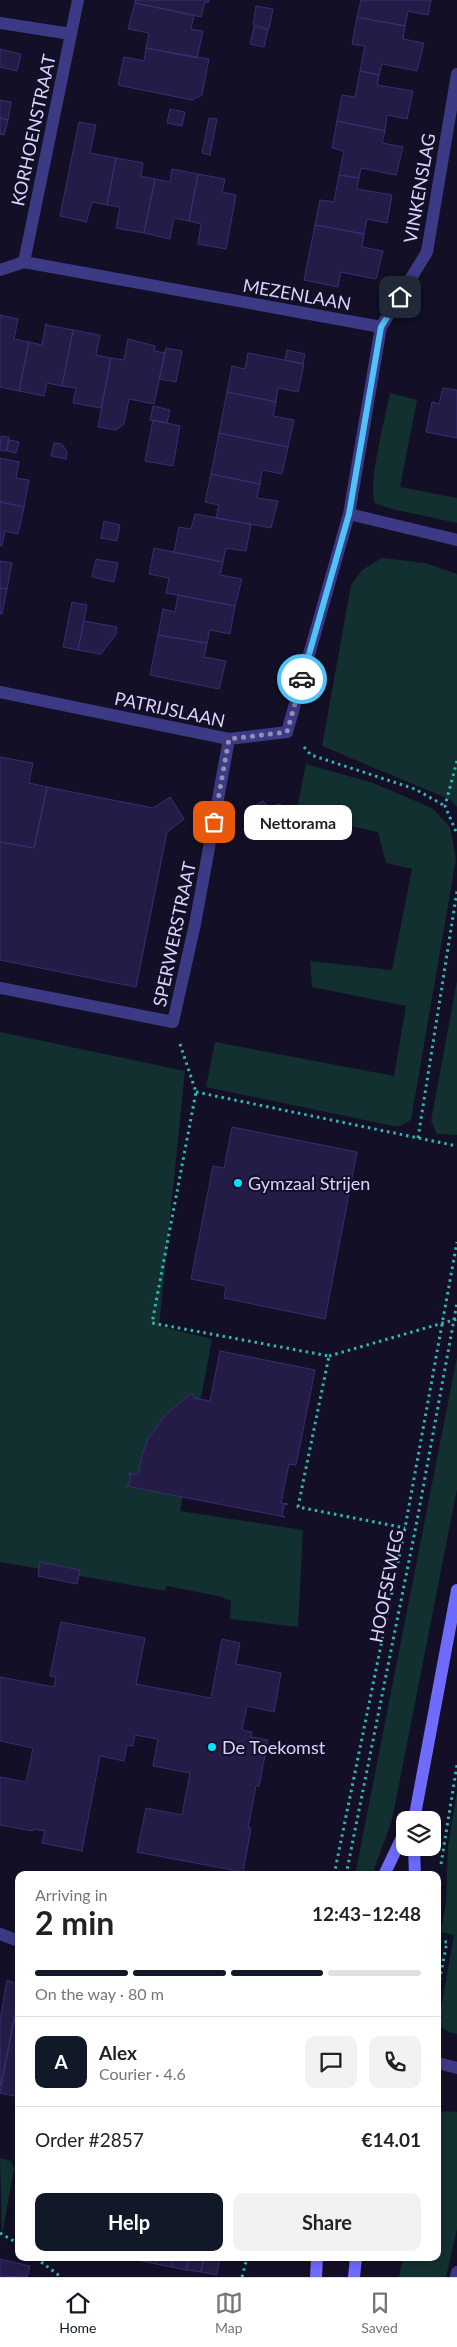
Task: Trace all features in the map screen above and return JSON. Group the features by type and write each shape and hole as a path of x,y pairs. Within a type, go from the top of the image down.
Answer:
{"street":[{"name":"KORHOENSTRAAT","path":"24,262 78,0"},
{"name":"KORHOENSTRAAT","path":"0,23 71,34"},
{"name":"VINKENSLAG","path":"381,327 427,252 457,74"},
{"name":"MEZENLAAN","path":"0,270 24,262 381,327"},
{"path":"287,732 349,514 381,327"},
{"path":"349,514 457,540"},
{"name":"PATRIJSLAAN","path":"0,692 229,739 287,732"},
{"name":"SPERWERSTRAAT","path":"0,988 173,1022 196,924 229,739"},
{"path":"414,1811 457,1590"},
{"path":"386,1871 396,1850"},
{"path":"414,1856 415,1871"},
{"path":"0,1934 15,1940"},
{"path":"441,2064 457,2068"},
{"path":"316,2277 317,2261"},
{"path":"354,2277 356,2261"},
{"path":"456,2277 457,2272"}],"path":[{"path":"287,732 311,755 415,789 445,806 457,834"},
{"path":"445,806 457,761"},
{"path":"418,1138 457,892"},
{"path":"173,1022 196,1092 152,1323 329,1356 456,1318"},
{"path":"196,1092 457,1146"},
{"path":"335,1871 405,1528 457,1242"},
{"name":"HOOFSEWEG","path":"347,1871 456,1318 457,1303"},
{"path":"329,1356 298,1508 405,1528"},
{"path":"441,1871 457,1764"},
{"path":"441,1941 446,1942 441,1971"},
{"path":"0,2233 15,2242"},
{"path":"40,2261 61,2277"},
{"path":"242,2277 246,2261"}],"green space":[{"path":"390,393 417,400 400,487 457,498 457,523 392,509 375,503 373,482 375,467"},
{"path":"382,558 425,563 457,574 457,807 451,800 322,746 351,585 362,570"},
{"path":"306,764 373,783 432,808 450,827 456,859 411,1120 398,1127 206,1087 215,1042 394,1076 406,1006 312,987 310,961 392,970 412,869 386,863 378,832 296,814"},
{"path":"457,981 457,1135 437,1134 431,1121"},
{"path":"0,1032 185,1071 159,1326 212,1339 180,1511 303,1530 298,1627 230,1619 231,1601 222,1597 167,1586 165,1591 0,1562"},
{"path":"457,1357 457,1489 392,1820 373,1871 356,1871"},
{"path":"457,1791 457,2034 444,2029 441,2025 441,2007 454,1935 441,1932 446,1903 448,1846"},
{"path":"441,2112 457,2112 457,2229 446,2277 399,2277 402,2261 441,2261"},
{"path":"0,2158 11,2161 14,2169 2,2235"}],"building":[{"path":"135,0 209,0 208,3 205,2 201,17 135,3"},
{"path":"361,0 431,0 428,15 408,11 405,26 357,17"},
{"path":"135,3 194,15 191,29 203,31 197,58 146,48 149,33 128,29"},
{"path":"256,6 273,9 269,29 253,25"},
{"path":"357,17 405,26 403,39 424,43 417,71 382,64 379,75 360,71 365,46 352,44"},
{"path":"254,27 268,30 264,47 250,44"},
{"path":"146,48 209,59 202,95 192,100 118,85 124,57 144,61"},
{"path":"0,49 21,54 17,71 0,67"},
{"path":"360,71 379,75 377,85 413,91 407,119 387,115 385,131 337,121 342,95 355,97"},
{"path":"0,100 11,102 8,120 0,118"},
{"path":"170,109 185,112 182,126 167,123"},
{"path":"0,118 8,120 4,135 0,134"},
{"path":"209,118 217,119 210,155 202,153"},
{"path":"337,121 385,131 382,143 403,147 396,175 361,168 359,178 339,175 344,151 332,148"},
{"path":"79,122 96,125 90,153 116,158 107,205 92,202 86,222 60,216"},
{"path":"116,158 143,163 141,176 155,179 144,233 116,228 120,207 107,205"},
{"path":"172,169 198,174 189,221 174,218 170,239 144,233 155,179 170,182"},
{"path":"198,174 225,179 222,192 236,195 226,249 198,244 201,224 189,221"},
{"path":"339,175 359,178 357,189 392,195 387,223 367,219 364,234 315,225 320,200 334,202"},
{"path":"315,225 364,234 362,247 383,251 376,279 341,272 338,287 304,280"},
{"path":"0,315 18,319 14,339 29,342 19,391 0,387"},
{"path":"46,323 47,325 73,330 62,386 47,383 44,396 19,391 29,342 42,345"},
{"path":"73,330 100,335 96,355 111,358 101,408 73,403 76,388 62,386"},
{"path":"128,339 155,346 154,351 165,353 154,404 129,399 124,424 116,430 98,427 111,358 124,360"},
{"path":"166,348 182,351 176,382 159,379"},
{"path":"287,350 305,354 303,364 285,360"},
{"path":"248,353 304,364 298,392 278,388 276,402 227,392 232,366 245,369"},
{"path":"443,388 457,390 457,438 426,432 432,402 439,404"},
{"path":"227,392 276,402 273,416 294,420 288,447 219,433"},
{"path":"153,406 170,410 167,423 150,420"},
{"path":"153,420 180,426 173,466 145,461"},
{"path":"219,433 288,447 282,474 262,470 260,484 211,474"},
{"path":"1,436 9,437 6,451 0,450"},
{"path":"9,440 19,442 16,453 7,451"},
{"path":"54,443 62,444 67,452 66,459 51,456"},
{"path":"0,458 19,462 16,478 29,480 24,507 0,502"},
{"path":"211,474 260,484 257,498 278,501 271,528 216,518 219,505 205,502"},
{"path":"0,502 24,507 18,534 5,531 2,546 0,545"},
{"path":"195,514 251,524 246,551 226,548 223,562 174,552 179,527 191,529"},
{"path":"104,521 120,525 117,541 101,538"},
{"path":"154,548 223,562 220,575 242,579 235,606 166,593 169,578 149,574"},
{"path":"96,559 118,563 114,582 92,577"},
{"path":"0,561 12,563 7,589 0,588"},
{"path":"0,588 7,589 2,614 0,614"},
{"path":"178,595 235,606 230,634 210,630 207,643 158,635 163,609 175,612"},
{"path":"72,602 87,605 78,650 63,647"},
{"path":"84,621 117,627 116,634 101,654 78,650"},
{"path":"158,635 207,643 204,657 226,661 219,689 150,675"},
{"path":"0,757 33,763 29,783 47,787 34,848 0,842"},
{"path":"47,787 153,808 170,797 184,819 167,832 136,987 0,960 0,842 34,848"},
{"path":"263,801 269,807 280,804 289,812 286,822 273,828 270,826 267,830 254,815 256,805"},
{"path":"232,1127 357,1152 325,1319 224,1298 226,1286 191,1279 213,1166 224,1168"},
{"path":"220,1351 315,1370 296,1465 289,1464 281,1503 288,1504 284,1505 282,1515 285,1517 126,1486 129,1485 131,1475 128,1473 138,1475 148,1439 167,1413 192,1393 194,1398 210,1401"},
{"path":"40,1562 80,1570 77,1584 38,1576"},
{"name":"De Toekomst","path":"61,1622 145,1638 136,1684 211,1698 222,1639 240,1643 236,1664 281,1673 274,1712 247,1706 242,1730 252,1732 251,1737 268,1740 259,1786 256,1786 248,1828 251,1828 243,1871 137,1852 146,1808 182,1815 190,1773 153,1766 158,1739 135,1735 133,1746 127,1745 124,1761 100,1756 82,1851 42,1843 45,1831 33,1829 33,1831 0,1825 0,1777 26,1782 33,1748 0,1741 0,1677 54,1687 56,1677 50,1676"},
{"path":"7,1980 15,1983 15,2014 0,2087 0,2020"},
{"path":"15,2015 15,2096 0,2093"},
{"path":"0,2259 30,2266 27,2277 0,2276"},
{"path":"142,2261 157,2261 156,2264"},
{"path":"157,2261 173,2261 172,2267 156,2264"},
{"path":"173,2261 188,2261 186,2270 172,2267"},
{"path":"188,2261 203,2261 201,2272 186,2270"},
{"path":"203,2261 219,2261 217,2275 201,2272"}],"way so far":[{"path":"214,822 229,739 287,732 302,679"}],"place":[{"name":"Nettorama","path":"214,822"},
{"name":"Gymzaal Strijen","path":"238,1183"},
{"name":"De Toekomst","path":"212,1747"}],"route":[{"path":"302,679 349,514 381,327 400,297"}]}
